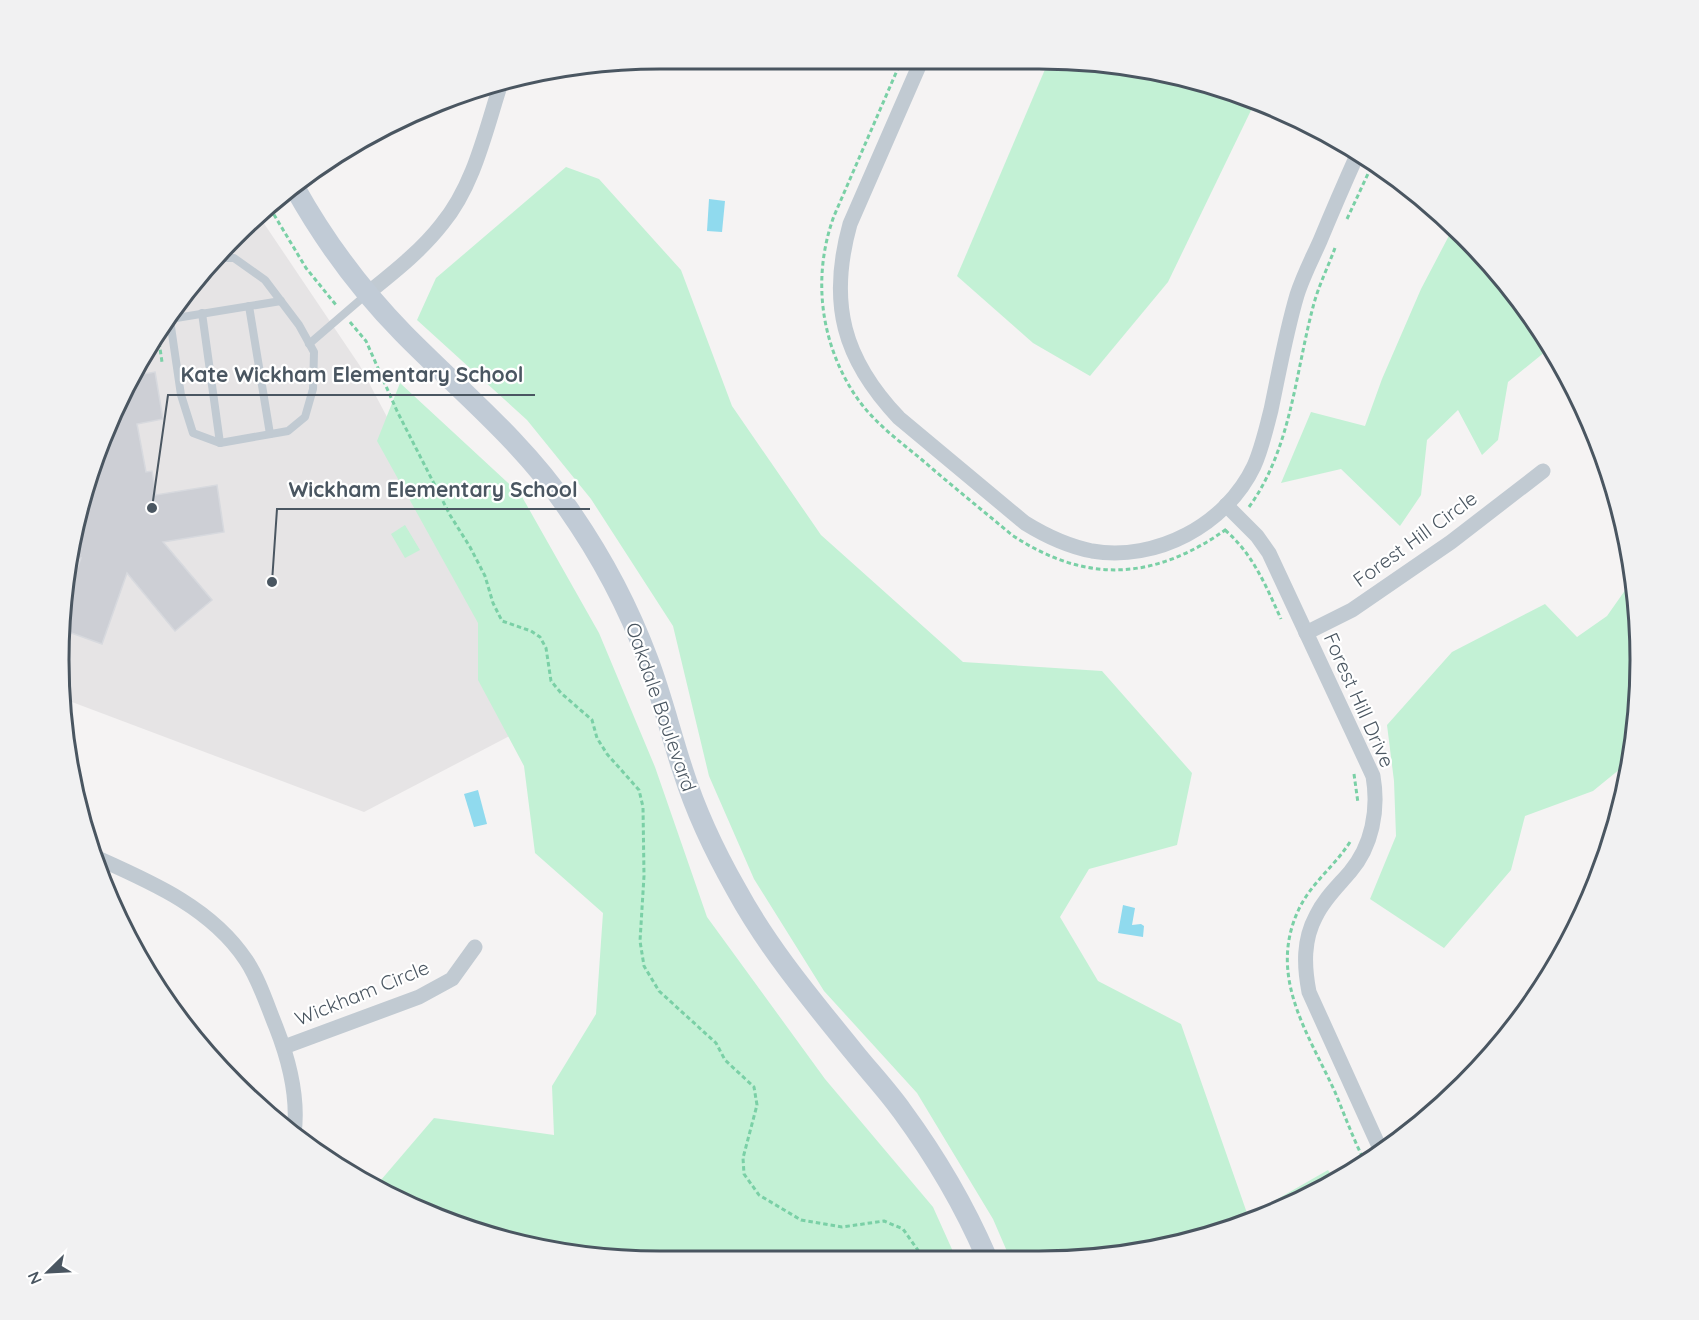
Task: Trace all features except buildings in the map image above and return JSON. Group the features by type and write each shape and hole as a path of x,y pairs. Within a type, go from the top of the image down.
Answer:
{"main road":[{"name":"Oakdale Boulevard","path":"298,193 323,234 368,294 400,330 497,422 530,458 567,506 589,540 636,631 663,703 692,795 717,854 736,890 785,966 914,1128 963,1206 984,1251"}],"street":[{"path":"918,69 850,224 843,248 840,291 842,316 852,349 867,380 899,418 1025,523 1068,545 1093,551 1141,550 1166,544 1189,534 1226,506 1248,476 1263,443 1297,296 1355,161"},
{"path":"368,294 425,244 444,223 472,173 498,92"},
{"name":"Forest Hill Circle","path":"1306,633 1352,610 1451,542 1543,471"},
{"name":"Forest Hill Drive","path":"1226,506 1257,536 1269,553 1367,762 1375,786 1375,810 1370,836 1352,870 1326,898 1315,917 1305,952 1309,992 1378,1144"},
{"path":"104,861 145,879 180,899 216,926 246,960 284,1047 292,1079 295,1125"},
{"name":"Wickham Circle","path":"284,1047 419,997 452,980 475,947"}],"lane":[{"path":"171,329 181,395 193,433 220,443 288,431 305,417 313,389 314,352 299,325 265,280 234,258 227,258"},
{"path":"309,344 368,294"},
{"path":"179,317 281,301"},
{"path":"249,306 270,434"},
{"path":"202,313 220,443"}],"path":[{"path":"898,69 828,233 822,263 822,304 829,340 840,367 856,396 892,435 1012,535 1030,547 1062,561 1091,568 1121,570 1147,567 1182,556 1240,519 1261,489 1281,447 1313,307 1338,242"},
{"path":"1345,223 1369,170"},
{"path":"273,213 306,268 366,341 397,411 450,516 485,576 493,603 502,621 531,631 540,637 546,648 551,681 561,693 592,720 597,738 607,754 639,790 643,807 644,876 640,941 644,966 659,991 716,1043 725,1060 754,1087 757,1105 743,1158 744,1174 759,1195 801,1220 842,1227 884,1221 903,1229 918,1251"},
{"path":"160,346 162,362"},
{"path":"1226,530 1237,540 1256,565 1286,628"},
{"path":"1352,770 1358,805"},
{"path":"1350,840 1333,865 1317,880 1299,908 1290,934 1286,962 1288,984 1298,1013 1362,1154"}],"shaded area":[{"path":"263,222 360,366 546,717 364,812 70,701 70,621 80,545 100,470 114,434 148,364 191,300 242,242"}],"green space":[{"path":"1045,69 1078,70 1154,80 1192,89 1252,109 1168,282 1090,376 1033,343 957,276"},
{"path":"566,167 599,179 681,270 732,406 821,535 963,662 1102,671 1192,773 1177,845 1089,869 1060,917 1098,981 1181,1024 1247,1213 1192,1231 1154,1240 1078,1250 1007,1251 993,1219 917,1093 824,991 754,879 709,776 673,626 591,499 527,420 417,320 436,278"},
{"path":"1449,235 1508,300 1543,353 1508,382 1498,440 1482,455 1458,410 1427,440 1421,495 1400,526 1341,469 1281,483 1311,412 1365,426 1382,379 1421,289"},
{"path":"400,383 521,495 599,633 655,767 707,917 825,1079 933,1207 953,1251 660,1251 583,1246 545,1240 470,1220 381,1181 434,1118 554,1135 552,1086 596,1014 603,913 535,853 524,766 478,680 478,623 377,441"},
{"path":"405,525 420,550 405,558 391,534"},
{"path":"1626,589 1629,621 1629,699 1620,769 1593,791 1525,816 1511,870 1444,948 1370,899 1396,836 1394,781 1387,725 1452,652 1545,604 1577,637 1607,616"},
{"path":"1328,1170 1331,1174 1267,1205"}],"water":[{"path":"709,199 725,201 722,232 707,231"},
{"path":"478,790 487,824 474,827 464,794"},
{"path":"1123,905 1135,908 1132,925 1144,926 1143,937 1118,933"}],"place":[{"name":"Kate Wickham Elementary School","path":"152,508"},
{"name":"Wickham Elementary School","path":"272,582"}]}
